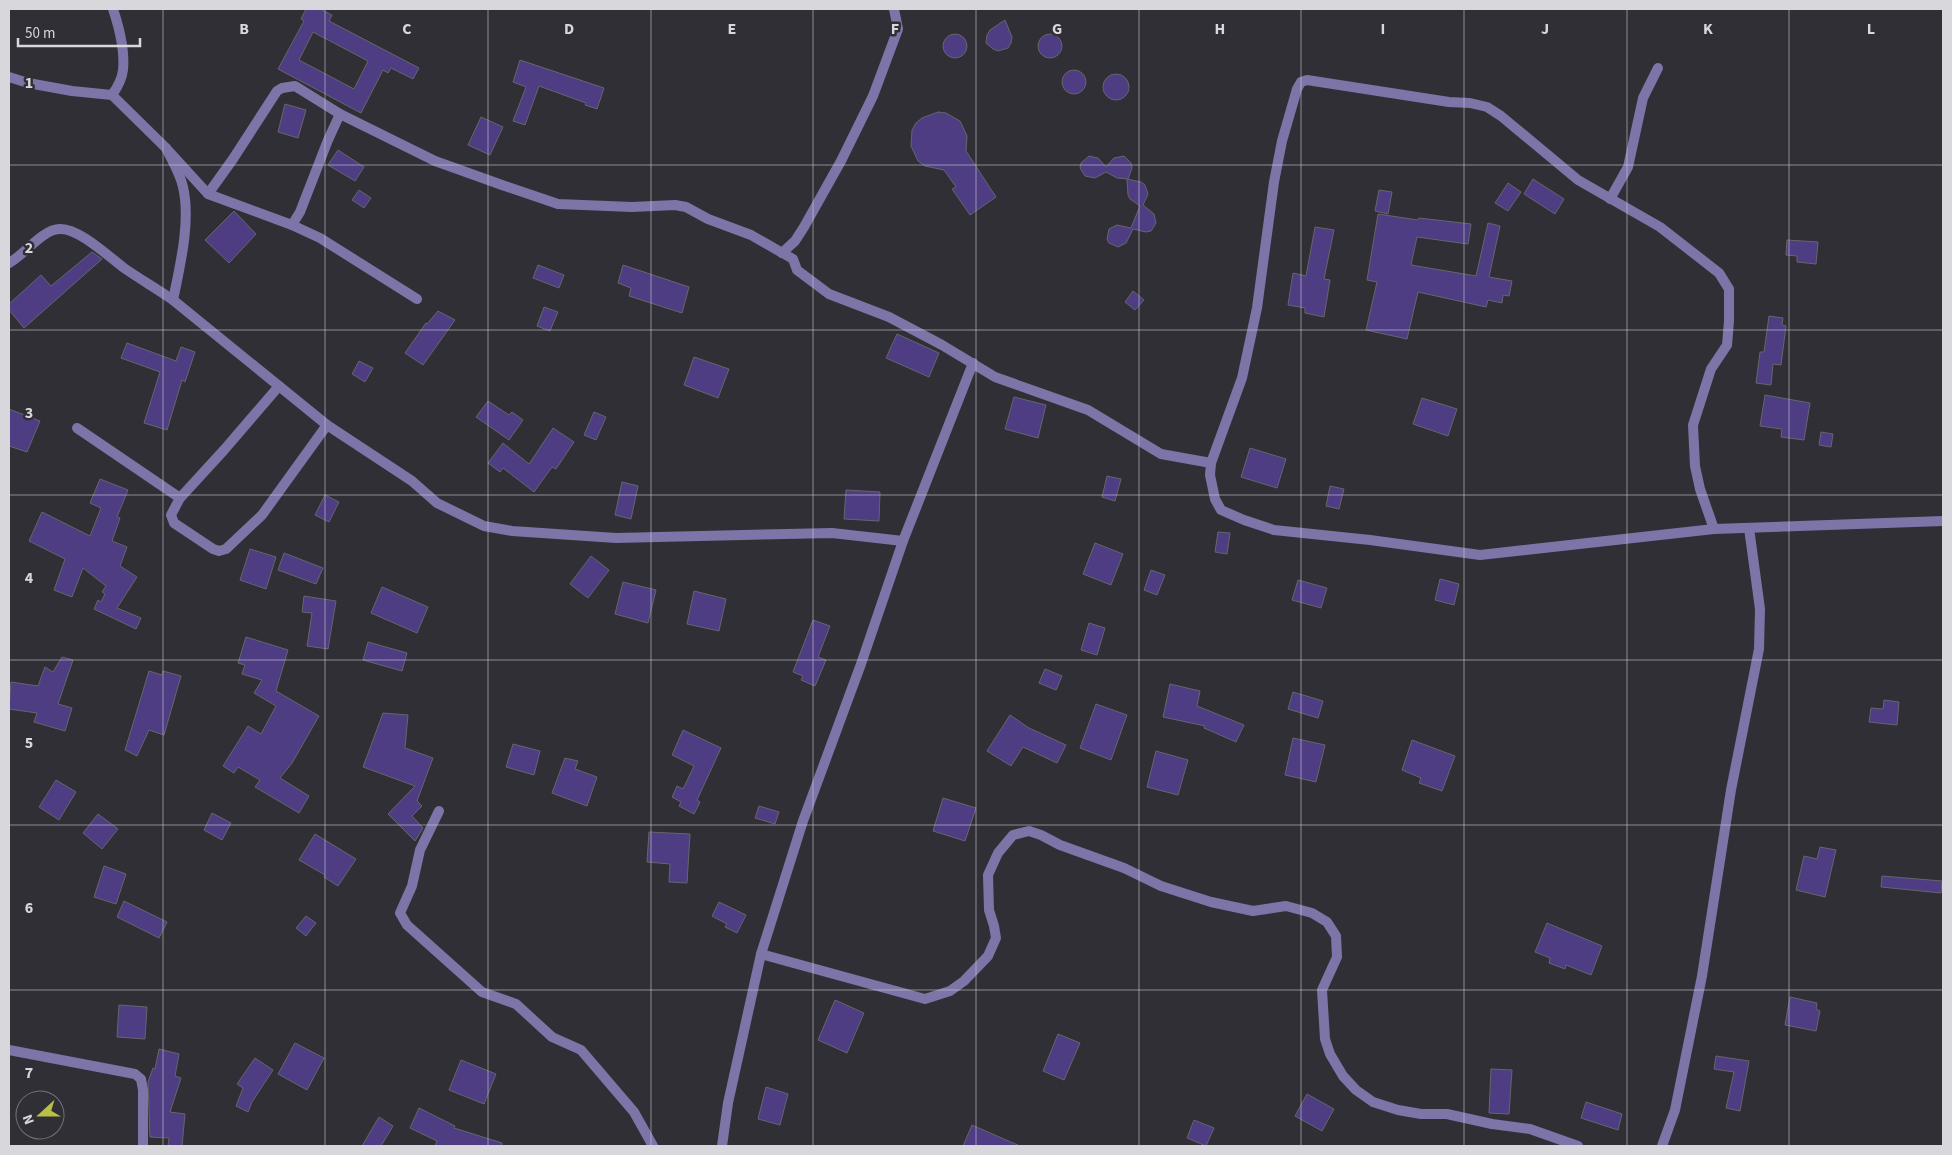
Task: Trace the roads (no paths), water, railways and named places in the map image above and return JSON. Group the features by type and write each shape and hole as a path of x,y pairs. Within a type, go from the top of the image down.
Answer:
{"street":[{"path":"112,95 119,84 123,71 121,44 113,9"},
{"path":"782,253 795,241 804,227 841,161 873,96 898,29 894,9"},
{"path":"1610,199 1628,167 1643,98 1658,68"},
{"path":"9,77 28,83 72,91 112,95 166,148 208,194 292,224 320,238 417,299"},
{"path":"1714,529 1700,490 1695,466 1693,425 1711,369 1727,345 1730,321 1729,289 1719,273 1660,227 1578,180 1518,129 1487,108 1470,103 1449,102 1308,80 1301,82 1297,89 1282,141 1274,182 1257,308 1242,378 1211,463 1210,474 1215,499 1221,510 1274,530 1370,540 1480,555 1714,529 1943,521"},
{"path":"208,194 277,91 282,88 295,86 340,114 435,161 558,204 632,207 675,205 686,207 708,219 751,235 794,260 797,270 829,294 889,317 942,344 995,376 1088,410 1161,454 1211,463"},
{"path":"292,224 300,212 340,114"},
{"path":"166,148 178,172 185,200 181,260 173,300"},
{"path":"9,263 43,236 59,229 69,231 95,246 173,300 327,425 412,481 437,503 484,526 512,531 616,538 832,534 903,541"},
{"path":"722,1146 728,1102 761,954 803,821 861,664 903,541 973,363"},
{"path":"279,386 180,498 171,515 174,523 212,549 219,551 226,549 262,515 327,425"},
{"path":"77,428 180,498"},
{"path":"1662,1146 1674,1110 1702,976 1731,790 1759,649 1760,609 1749,528"},
{"path":"439,812 420,850 412,886 400,912 407,925 482,992 516,1004 552,1037 582,1050 634,1112 654,1146"},
{"path":"761,954 926,999 950,991 964,981 988,956 996,938 989,910 988,875 998,853 1013,835 1029,831 1060,845 1124,868 1161,886 1211,902 1254,911 1286,906 1312,913 1328,922 1336,936 1337,957 1322,990 1324,1039 1330,1054 1343,1076 1356,1090 1373,1102 1398,1110 1421,1114 1447,1114 1492,1124 1530,1129 1578,1146"},
{"path":"9,1050 135,1074 141,1079 143,1090 144,1146"}]}
